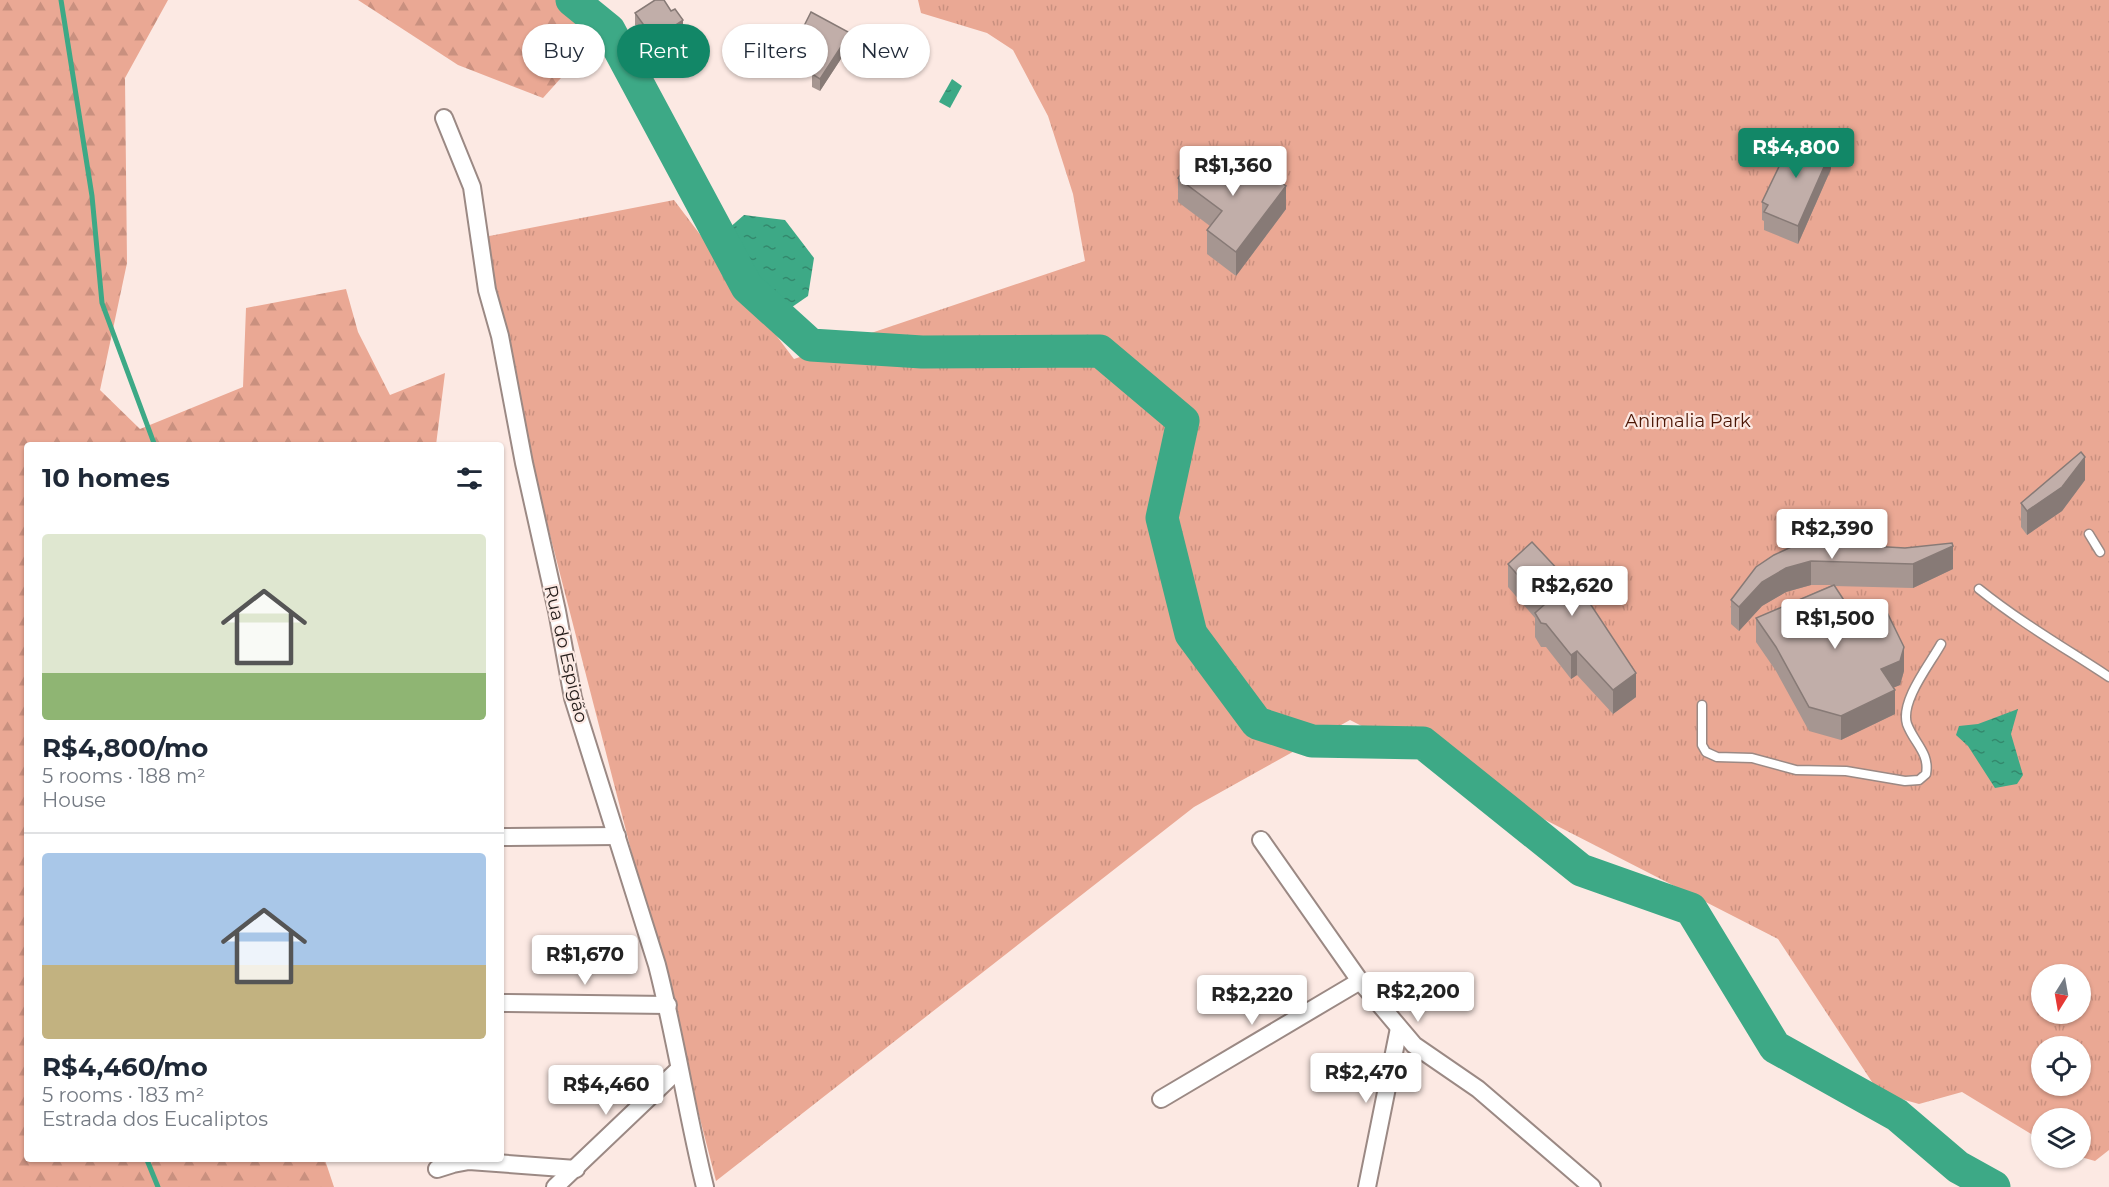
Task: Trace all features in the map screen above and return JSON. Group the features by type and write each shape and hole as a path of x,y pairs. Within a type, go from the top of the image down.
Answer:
{"street":[{"name":"Rua do Espigão","path":"444,118 472,187 487,290 500,336 573,698 668,1005 679,1070 705,1187"},
{"path":"504,837 617,836"},
{"path":"1261,840 1360,981 1399,1028 1424,1054 1478,1089 1592,1187"},
{"path":"1161,1099 1360,981"},
{"path":"504,1003 668,1005"},
{"path":"1366,1187 1399,1028"},
{"path":"555,1187 679,1070"},
{"path":"437,1169 464,1162"},
{"path":"482,1162 576,1169"}],"lane":[{"path":"2089,534 2100,552"},
{"path":"1979,589 2052,641 2109,677"},
{"path":"1702,705 1702,744 1706,753 1718,758 1764,760 1779,767 1796,770 1846,771 1905,781 1919,780 1926,774 1928,763 1907,723 1906,711 1910,697 1941,644"}],"green space":[{"path":"0,0 168,0 125,78 127,263 100,390 140,429 243,387 246,308 346,289 358,332 390,395 445,373 436,442 24,442 24,1162 326,1162 334,1187 0,1187"},
{"path":"358,0 592,0 590,24 522,24 522,78 561,78 543,98 458,65"},
{"name":"Animalia Park","path":"918,0 2109,0 2109,1150 2095,1161 2091,1160 2091,1108 2031,1108 2031,1134 1962,1092 1919,1104 1894,1097 1874,1085 1778,939 1350,720 1194,807 716,1181 474,239 674,200 794,359 1085,261 1073,194 1048,116 1013,50 987,33 921,13"}],"water":[{"path":"952,79 962,86 950,108 939,102"},
{"path":"744,215 785,220 814,258 808,296 779,316 747,287 720,236"},
{"path":"2018,709 2011,734 2023,775 2017,784 1995,788 1968,746 1956,735 1959,726 1978,724"}],"building":[{"path":"655,0 664,0 671,11 675,9 683,20 677,24 643,24 635,13"},
{"path":"811,12 840,28 840,48 828,67 828,24 805,24"},
{"path":"1796,131 1831,151 1798,226 1764,212 1768,205 1762,202"},
{"path":"1198,151 1237,180 1252,160 1286,186 1236,252 1207,230 1222,211 1178,178"},
{"path":"2081,452 2085,457 2062,487 2027,511 2021,503"},
{"path":"1532,542 1591,605 1636,673 1613,690 1577,651 1571,655 1546,624 1541,623 1535,613 1544,605 1508,564"},
{"path":"1802,542 1905,548 1952,543 1953,546 1913,564 1811,561 1786,568 1762,582 1739,607 1731,600 1756,567 1774,555"},
{"path":"1834,585 1851,611 1881,600 1904,647 1900,661 1881,669 1895,690 1841,716 1809,707 1776,647 1756,618"}],"waterway":[{"path":"61,0 92,196 102,303 154,442"},
{"path":"572,0 609,30 747,287 811,345 922,352 1100,351 1183,421 1162,518 1191,634 1257,723 1312,741 1423,743 1581,870 1691,909 1775,1047 1897,1115 1958,1167 1994,1187"},
{"path":"148,1162 158,1187"}]}
